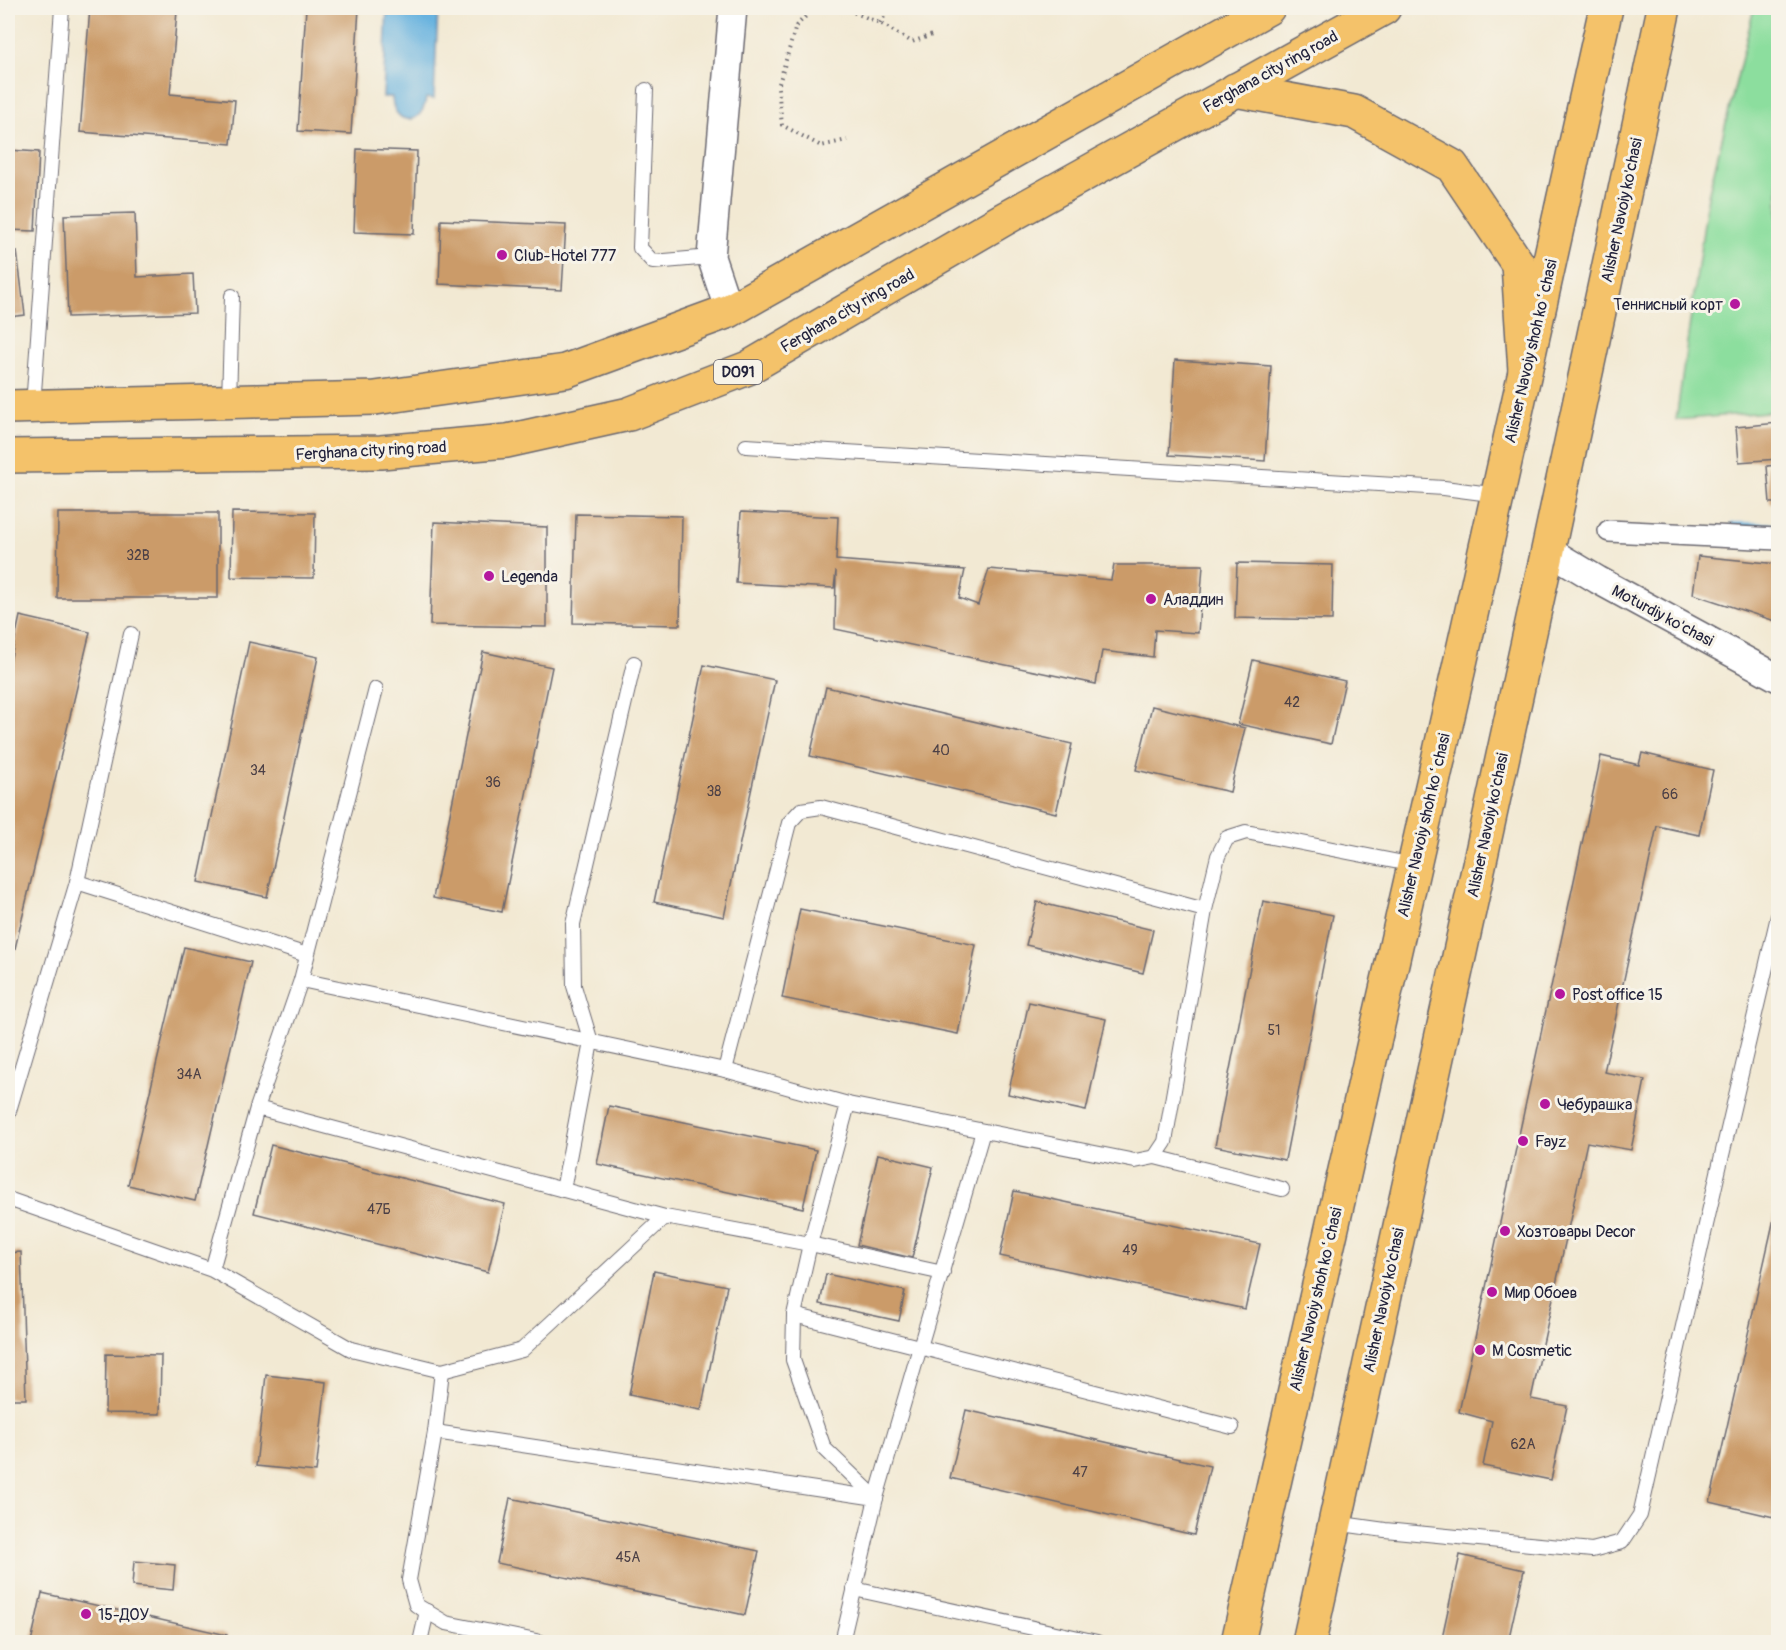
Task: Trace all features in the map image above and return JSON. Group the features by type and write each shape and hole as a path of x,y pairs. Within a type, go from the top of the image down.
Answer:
{"main road":[{"path":"20,406 375,398 565,371 729,310 1268,8"},
{"name":"Ferghana city ring road","path":"8,456 381,452 507,441 629,414 748,368 1004,219 1384,8"},
{"name":"Alisher Navoiy shoh koʻchasi","path":"1238,1642 1606,8"},
{"name":"Alisher Navoiy ko'chasi","path":"1309,1642 1664,8"},
{"path":"1235,90 1354,112 1452,166 1518,264 1525,372"}],"street":[{"path":"729,310 711,256 733,8"},
{"path":"1609,531 1779,539"},
{"name":"Moturdiy ko'chasi","path":"1548,550 1598,580 1779,678"}],"lane":[{"path":"20,406 62,8"},
{"path":"646,90 640,248 653,262 711,256"},
{"path":"229,401 232,296"},
{"path":"746,446 1444,488 1498,495"},
{"path":"8,1114 77,882 131,634"},
{"path":"563,1190 591,1042 574,986 573,924 634,663"},
{"path":"212,1270 257,1108 302,980 376,688"},
{"path":"725,1070 789,823 801,810 821,807 1205,910"},
{"path":"1155,1157 1165,1142 1205,910 1218,856 1227,838 1246,832 1414,866"},
{"path":"77,882 307,955"},
{"path":"1335,1522 1385,1530 1592,1550 1622,1542 1640,1515 1779,916"},
{"path":"302,980 725,1070 848,1104 1135,1161 1155,1157 1282,1190"},
{"path":"848,1104 810,1244 794,1315 793,1360 824,1448 876,1498"},
{"path":"257,1108 665,1217 810,1244 943,1273"},
{"path":"842,1642 876,1498 983,1131"},
{"path":"8,1199 212,1270 351,1349 442,1371 522,1350 665,1217"},
{"path":"794,1315 1232,1427"},
{"path":"442,1371 435,1431 410,1581 416,1605 446,1623 541,1642"},
{"path":"435,1431 876,1498"},
{"path":"854,1589 1097,1642"},
{"path":"420,1642 426,1611"}],"path":[{"path":"814,8 796,26 778,87 782,125 821,146 847,140"},
{"path":"843,8 880,23 912,42 932,35"},
{"path":"880,23 890,8"}],"green space":[{"name":"Теннисный корт","path":"1754,8 1778,8 1778,411 1676,420 1708,196"}],"water":[{"path":"387,8 438,8 434,99 426,98 420,114 414,118 402,118 394,107 392,97 383,97"}],"building":[{"path":"90,8 177,11 170,94 235,100 231,144 80,132"},
{"path":"306,8 359,8 351,134 298,131"},
{"path":"357,149 417,151 414,234 354,232"},
{"path":"8,150 39,152 35,231 8,230"},
{"path":"135,213 137,277 193,274 195,313 68,317 64,215"},
{"name":"Club-Hotel 777","path":"441,220 566,225 562,290 439,284"},
{"path":"17,251 25,315 8,317 8,252"},
{"path":"1175,360 1271,366 1265,461 1169,455"},
{"path":"1778,423 1778,459 1739,462 1736,427"},
{"path":"1778,465 1778,503 1770,503 1767,466"},
{"path":"232,512 315,513 314,578 231,577"},
{"path":"741,512 838,517 836,560 965,570 959,598 978,605 989,569 1111,580 1114,565 1203,565 1198,633 1155,630 1153,657 1102,651 1096,684 835,629 836,571 834,588 736,583"},
{"path":"58,513 218,513 218,598 57,598"},
{"path":"576,514 682,516 680,625 573,623"},
{"name":"Legenda","path":"434,522 547,527 547,627 430,625"},
{"path":"1698,556 1778,564 1778,622 1693,594"},
{"path":"1237,563 1333,565 1332,620 1235,618"},
{"path":"20,616 90,632 8,978 8,671"},
{"path":"249,642 318,657 267,897 198,882"},
{"path":"483,652 552,667 502,912 433,898"},
{"path":"1253,660 1345,681 1331,744 1238,724"},
{"path":"704,665 775,680 724,917 654,902"},
{"path":"826,687 1072,744 1056,813 810,756"},
{"path":"1152,706 1245,728 1230,792 1136,770"},
{"name":"Чебурашка","path":"1642,753 1713,770 1699,835 1657,826 1604,1072 1645,1080 1631,1150 1587,1142 1531,1399 1567,1406 1551,1480 1483,1466 1492,1421 1459,1412 1601,756 1639,765"},
{"path":"1263,901 1333,915 1285,1160 1215,1146"},
{"path":"1037,902 1153,930 1143,973 1026,945"},
{"path":"800,909 976,945 958,1034 782,998"},
{"path":"184,947 251,962 195,1201 128,1185"},
{"path":"1029,1002 1106,1019 1086,1111 1008,1094"},
{"path":"609,1106 816,1150 803,1208 597,1164"},
{"path":"271,1145 505,1204 488,1272 254,1213"},
{"path":"878,1154 933,1167 912,1258 857,1245"},
{"path":"1014,1191 1260,1244 1245,1309 1000,1256"},
{"path":"1778,1201 1778,1518 1710,1502"},
{"path":"21,1252 26,1399 8,1399 8,1253"},
{"path":"654,1271 727,1286 701,1410 629,1395"},
{"path":"826,1274 905,1291 899,1321 820,1304"},
{"path":"106,1354 161,1355 160,1414 105,1413"},
{"path":"266,1375 326,1382 316,1472 256,1466"},
{"path":"966,1410 1210,1466 1194,1535 950,1478"},
{"path":"510,1498 759,1551 745,1615 497,1563"},
{"path":"1460,1555 1524,1570 1508,1642 1441,1642"},
{"path":"134,1561 175,1565 173,1590 132,1586"},
{"name":"15-ДОУ","path":"42,1593 227,1635 225,1642 31,1642"}],"waterway":[{"path":"1734,527 1778,528"}],"place":[{"name":"Club-Hotel 777","path":"502,255"},
{"name":"Теннисный корт","path":"1735,304"},
{"name":"Legenda","path":"489,576"},
{"name":"Аладдин","path":"1151,599"},
{"name":"Post office 15","path":"1560,994"},
{"name":"Чебурашка","path":"1545,1104"},
{"name":"Fayz","path":"1523,1141"},
{"name":"Хозтовары Decor","path":"1505,1231"},
{"name":"Мир Обоев","path":"1492,1292"},
{"name":"M Cosmetic","path":"1480,1350"},
{"name":"15-ДОУ","path":"86,1614"}]}
